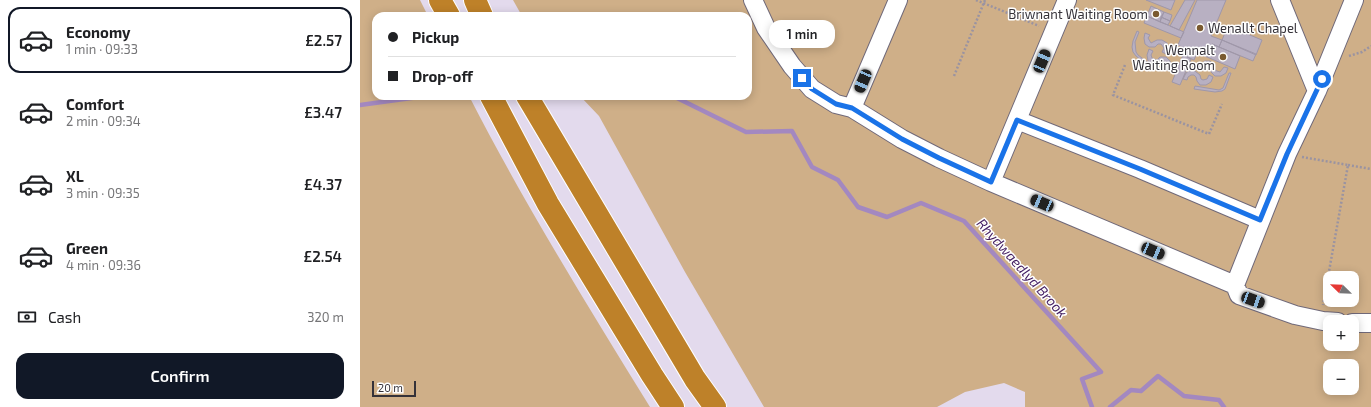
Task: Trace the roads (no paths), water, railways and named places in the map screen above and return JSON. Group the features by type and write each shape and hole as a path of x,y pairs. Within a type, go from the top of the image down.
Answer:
{"highway":[{"path":"440,0 447,12"},
{"path":"475,0 480,12"},
{"path":"493,100 548,204 652,376 674,407"},
{"path":"529,100 695,379 715,407"}],"lane":[{"path":"753,0 766,28 792,66 812,89 836,104 852,108 902,139 991,182 1235,285"},
{"path":"852,108 898,0"},
{"path":"991,182 1067,0"},
{"path":"1280,0 1316,91"},
{"path":"1323,320 1294,315 1239,295 1235,285 1287,154 1316,91 1354,0"},
{"path":"1017,120 1140,169 1260,220"},
{"path":"1359,323 1371,323"}],"waterway":[{"name":"Rhydwaedlyd Brook","path":"360,105 397,100"},
{"name":"Rhydwaedlyd Brook","path":"681,100 746,132 792,131 812,167 838,180 858,207 887,217 921,203 964,221 1101,372 1082,379 1092,407"},
{"name":"Rhydwaedlyd Brook","path":"1110,407 1131,390 1141,391 1158,376 1184,396 1219,400 1224,407"}],"place":[{"name":"Briwnant Waiting Room","path":"1156,14"},
{"name":"Wenallt Chapel","path":"1200,28"},
{"name":"Wennalt Waiting Room","path":"1223,57"}]}
